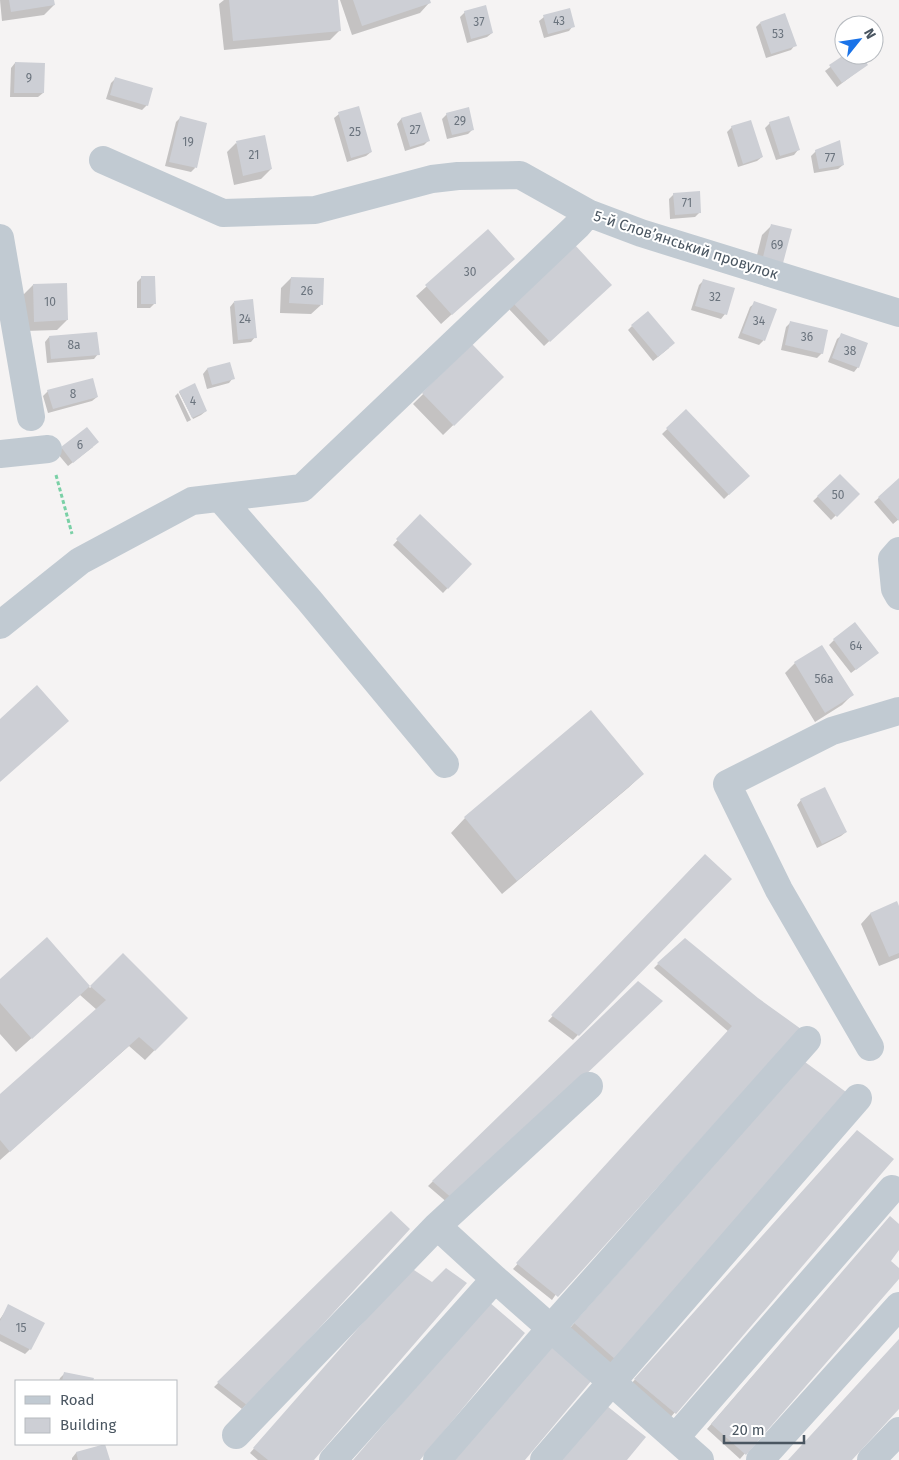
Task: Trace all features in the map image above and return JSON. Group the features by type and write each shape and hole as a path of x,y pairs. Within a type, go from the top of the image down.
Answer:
{"street":[{"name":"5-й Слов’янський провулок","path":"103,160 223,213 315,210 432,179 458,176 520,175 588,213 641,232 899,313"},
{"path":"0,625 80,561 192,501 302,488 404,393 578,225 588,213"},
{"path":"0,238 31,417"},
{"path":"0,454 48,449"},
{"path":"220,498 445,764"},
{"path":"899,551 892,559 895,589 899,596"},
{"path":"870,1047 779,890 727,784 832,731 899,711"},
{"path":"437,1460 806,1040"},
{"path":"236,1435 437,1226 589,1086"},
{"path":"544,1460 858,1098"},
{"path":"675,1438 892,1189"},
{"path":"437,1226 700,1460"},
{"path":"333,1460 495,1279"},
{"path":"760,1460 899,1306"},
{"path":"871,1460 899,1431"}],"path":[{"path":"48,449 80,561"}],"building":[{"path":"9,0 54,0 55,5 11,12"},
{"path":"229,0 338,0 341,31 233,41"},
{"path":"353,0 430,0 431,3 362,26"},
{"path":"486,5 493,33 471,39 464,11"},
{"path":"570,8 575,27 548,34 543,15"},
{"path":"785,13 797,46 771,54 760,22"},
{"path":"15,62 45,63 44,93 14,93"},
{"path":"834,62 834,65 868,65 842,83 829,65"},
{"path":"115,77 153,88 148,106 110,95"},
{"path":"359,106 372,152 351,158 338,112"},
{"path":"469,107 474,130 452,135 446,113"},
{"path":"421,112 430,141 410,147 401,118"},
{"path":"180,116 207,123 197,168 169,162"},
{"path":"789,116 800,150 780,156 769,122"},
{"path":"751,120 763,157 743,164 731,126"},
{"path":"265,135 272,169 243,176 236,141"},
{"path":"840,140 844,165 819,169 815,150"},
{"path":"700,191 701,213 675,215 673,193"},
{"path":"771,224 792,229 782,267 762,261"},
{"path":"488,229 515,259 452,315 425,285"},
{"path":"574,244 612,285 550,342 512,302"},
{"path":"141,276 155,276 156,304 141,304"},
{"path":"291,277 324,278 323,305 289,303"},
{"path":"703,279 735,288 727,315 695,306"},
{"path":"67,283 68,320 34,322 33,284"},
{"path":"253,299 257,338 238,340 234,301"},
{"path":"754,301 777,309 765,341 742,333"},
{"path":"648,311 675,343 658,357 631,325"},
{"path":"790,321 828,330 823,354 785,345"},
{"path":"97,332 100,355 51,359 49,336"},
{"path":"841,333 868,343 859,368 832,358"},
{"path":"472,344 504,377 454,426 422,393"},
{"path":"230,362 235,379 212,385 207,368"},
{"path":"93,378 98,397 53,409 47,390"},
{"path":"195,383 207,411 192,418 179,391"},
{"path":"686,409 750,476 729,495 666,428"},
{"path":"87,427 99,442 73,463 61,447"},
{"path":"840,474 860,494 837,517 817,496"},
{"path":"899,478 899,521 878,497"},
{"path":"420,514 472,564 448,589 396,539"},
{"path":"855,622 879,653 856,670 833,639"},
{"path":"822,645 854,695 825,713 794,662"},
{"path":"37,685 69,721 0,782 0,719"},
{"path":"591,710 644,774 517,881 464,817"},
{"path":"825,787 847,832 822,844 800,799"},
{"path":"705,854 732,879 579,1036 551,1015"},
{"path":"897,901 899,906 899,953 889,957 870,913"},
{"path":"47,937 90,986 32,1039 0,1003 0,979"},
{"path":"685,938 758,998 801,1029 558,1297 516,1263 732,1026 657,963"},
{"path":"123,953 188,1018 155,1051 139,1037 10,1152 0,1140 0,1094 106,1000 90,986"},
{"path":"638,981 663,1001 454,1200 432,1181"},
{"path":"805,1062 846,1092 616,1360 574,1323"},
{"path":"857,1130 894,1159 676,1414 634,1379"},
{"path":"391,1211 410,1229 248,1406 217,1382"},
{"path":"890,1216 899,1224 899,1250 891,1261 899,1268 899,1279 746,1455 711,1424"},
{"path":"411,1268 432,1282 446,1268 467,1283 314,1460 268,1460 253,1448"},
{"path":"489,1302 525,1333 420,1460 353,1460"},
{"path":"8,1304 45,1323 31,1350 0,1334 0,1321"},
{"path":"899,1339 899,1409 852,1460 788,1460"},
{"path":"548,1343 592,1380 525,1460 450,1460"},
{"path":"64,1372 94,1378 93,1380 62,1380"},
{"path":"607,1406 646,1437 627,1460 560,1460"},
{"path":"105,1445 110,1460 78,1460 76,1452"}]}
